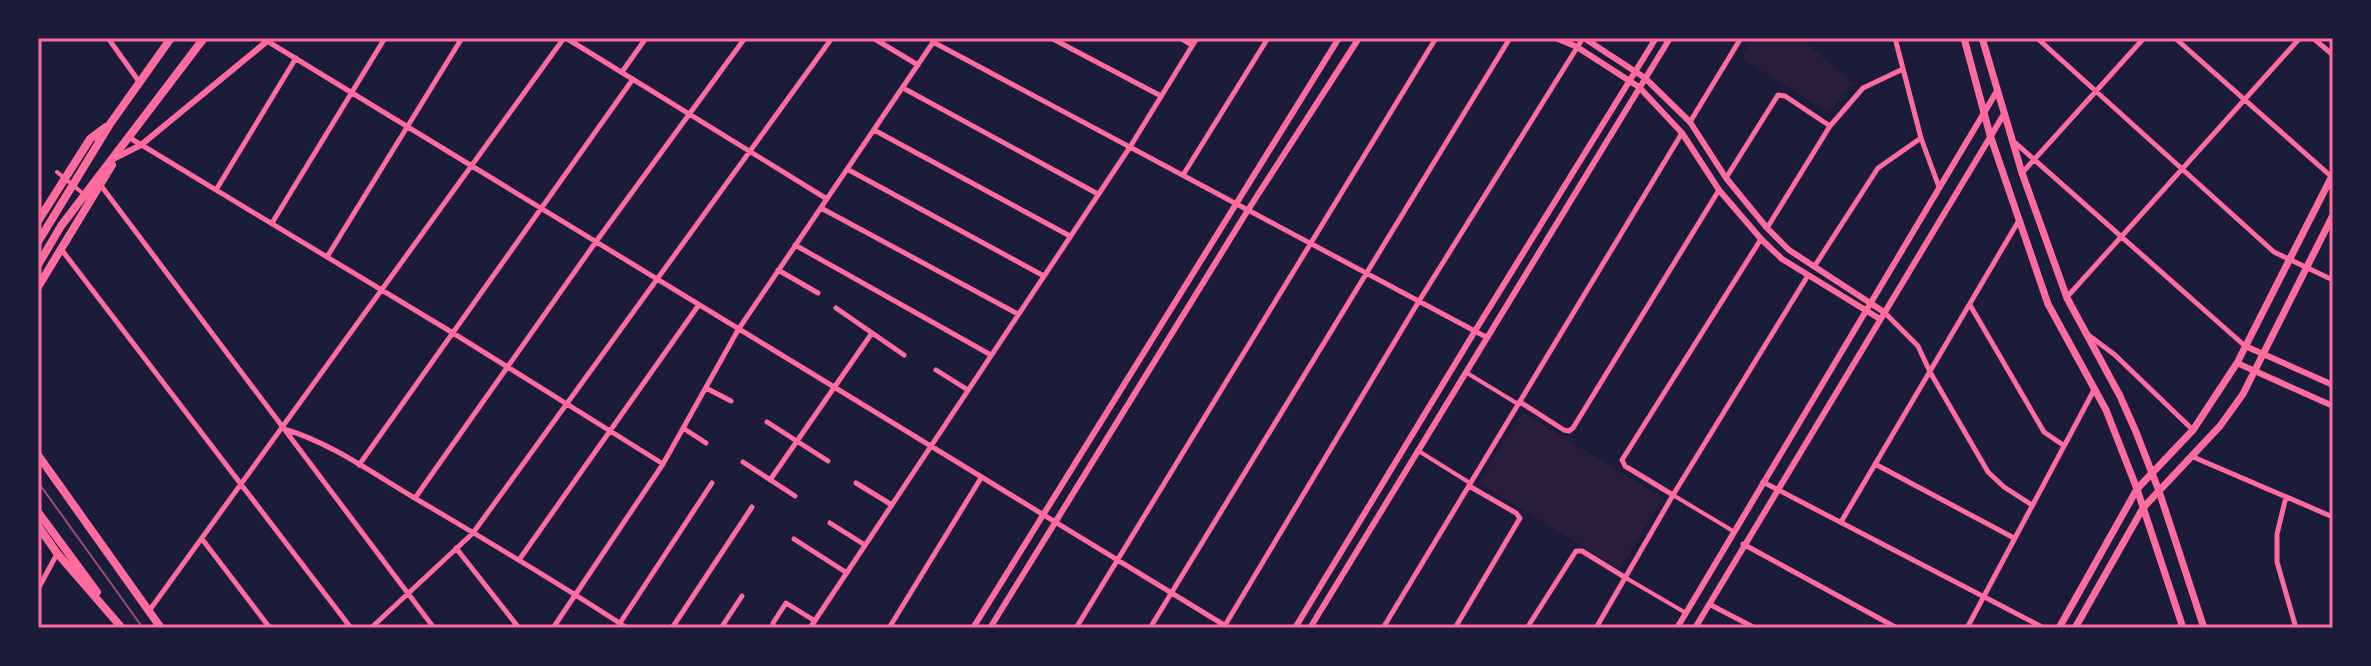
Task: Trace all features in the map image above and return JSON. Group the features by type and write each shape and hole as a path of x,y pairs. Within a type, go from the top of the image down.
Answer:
{"main road":[{"path":"38,242 110,124 171,38"},
{"path":"38,265 61,226 204,38"},
{"path":"1964,38 1990,135 2048,304 2106,410 2137,489 2183,628"},
{"path":"1984,39 2011,139 2067,298 2120,396 2159,491 2204,628"},
{"path":"38,221 90,139 110,124"},
{"path":"38,287 102,187 115,158"},
{"path":"2059,628 2137,489 2193,430 2237,363 2332,177"},
{"path":"2075,628 2143,508 2229,415 2255,372 2333,215"},
{"path":"38,455 161,628"},
{"path":"38,512 62,551"},
{"path":"38,526 87,577 122,628"}],"street":[{"path":"108,38 140,83"},
{"path":"272,223 385,38"},
{"path":"327,257 462,38"},
{"path":"149,612 565,38 827,199"},
{"path":"622,72 646,38"},
{"path":"415,498 745,38"},
{"path":"371,628 473,533 832,38"},
{"path":"873,38 918,65"},
{"path":"1051,38 1161,96"},
{"path":"1180,38 1192,45"},
{"path":"810,628 1130,147 1197,38"},
{"path":"1183,175 1268,38"},
{"path":"973,628 1339,38"},
{"path":"990,628 1248,210 1359,38"},
{"path":"1076,628 1436,38"},
{"path":"1150,628 1510,38"},
{"path":"1556,38 1577,47 1639,87 1682,133 1719,190 1782,259 1866,311 1882,316"},
{"path":"115,158 141,145 267,39 540,210 1226,627 1419,301 1584,38 1645,78 1690,122 1726,178 1789,250 1870,304 1918,346 1988,472 2004,487 2032,505"},
{"path":"1295,628 1656,38"},
{"path":"1310,628 1670,38"},
{"path":"1690,122 1741,38"},
{"path":"1895,38 1921,138 1940,188"},
{"path":"2037,38 2274,252 2333,280"},
{"path":"2022,173 2144,38"},
{"path":"2175,38 2332,177"},
{"path":"2067,298 2300,38"},
{"path":"2313,38 2333,55"},
{"path":"553,628 663,464 738,330 935,40 1486,337"},
{"path":"216,190 296,58"},
{"path":"1767,228 1830,126 1863,88 1903,69"},
{"path":"359,465 633,79"},
{"path":"903,88 1098,194"},
{"path":"1677,628 1997,91"},
{"path":"1726,178 1780,94 1830,126"},
{"path":"1695,628 2004,114"},
{"path":"874,130 1070,236"},
{"path":"1383,628 1682,133"},
{"path":"130,138 663,464"},
{"path":"1814,267 1878,168 1921,138"},
{"path":"2011,139 2245,346 2333,385"},
{"path":"1701,162 1710,153"},
{"path":"847,169 1044,276"},
{"path":"57,172 98,205"},
{"path":"102,187 434,628"},
{"path":"1465,372 1569,431 1719,190"},
{"path":"821,208 1018,314"},
{"path":"1841,522 2018,222"},
{"path":"1733,531 1622,463 1761,239"},
{"path":"795,245 991,355"},
{"path":"61,249 351,628"},
{"path":"1782,259 1789,250"},
{"path":"778,270 818,293"},
{"path":"1596,628 1673,495 1807,277"},
{"path":"1970,305 2044,432 2063,445"},
{"path":"519,560 698,306"},
{"path":"836,308 904,355"},
{"path":"2085,332 2115,355 2193,430"},
{"path":"770,480 872,333"},
{"path":"2237,363 2333,406"},
{"path":"936,370 968,390"},
{"path":"706,388 731,401"},
{"path":"1967,628 2094,390"},
{"path":"767,422 828,461"},
{"path":"283,428 311,438 359,465 576,594 627,628"},
{"path":"683,428 706,443"},
{"path":"1417,450 1520,518 1455,628"},
{"path":"2191,456 2333,517"},
{"path":"743,462 795,496"},
{"path":"1875,464 2014,538"},
{"path":"889,628 981,478"},
{"path":"1762,482 2044,628"},
{"path":"620,623 712,483"},
{"path":"856,483 892,505"},
{"path":"2286,497 2277,534 2277,562 2296,628"},
{"path":"672,628 752,507"},
{"path":"830,523 865,545"},
{"path":"38,533 62,551 38,589"},
{"path":"202,539 270,628"},
{"path":"794,539 847,573"},
{"path":"1743,544 1897,628"},
{"path":"456,548 519,628"},
{"path":"1527,628 1576,551 1582,551 1686,613"},
{"path":"721,628 742,596"},
{"path":"774,628 773,623 786,603 815,621"},
{"path":"1709,604 1755,628"}],"shaded area":[{"path":"1754,38 1800,38 1855,84 1829,113 1741,58"},
{"path":"1522,412 1663,498 1620,569 1479,483"}],"tram line":[{"path":"38,482 143,628"}]}
